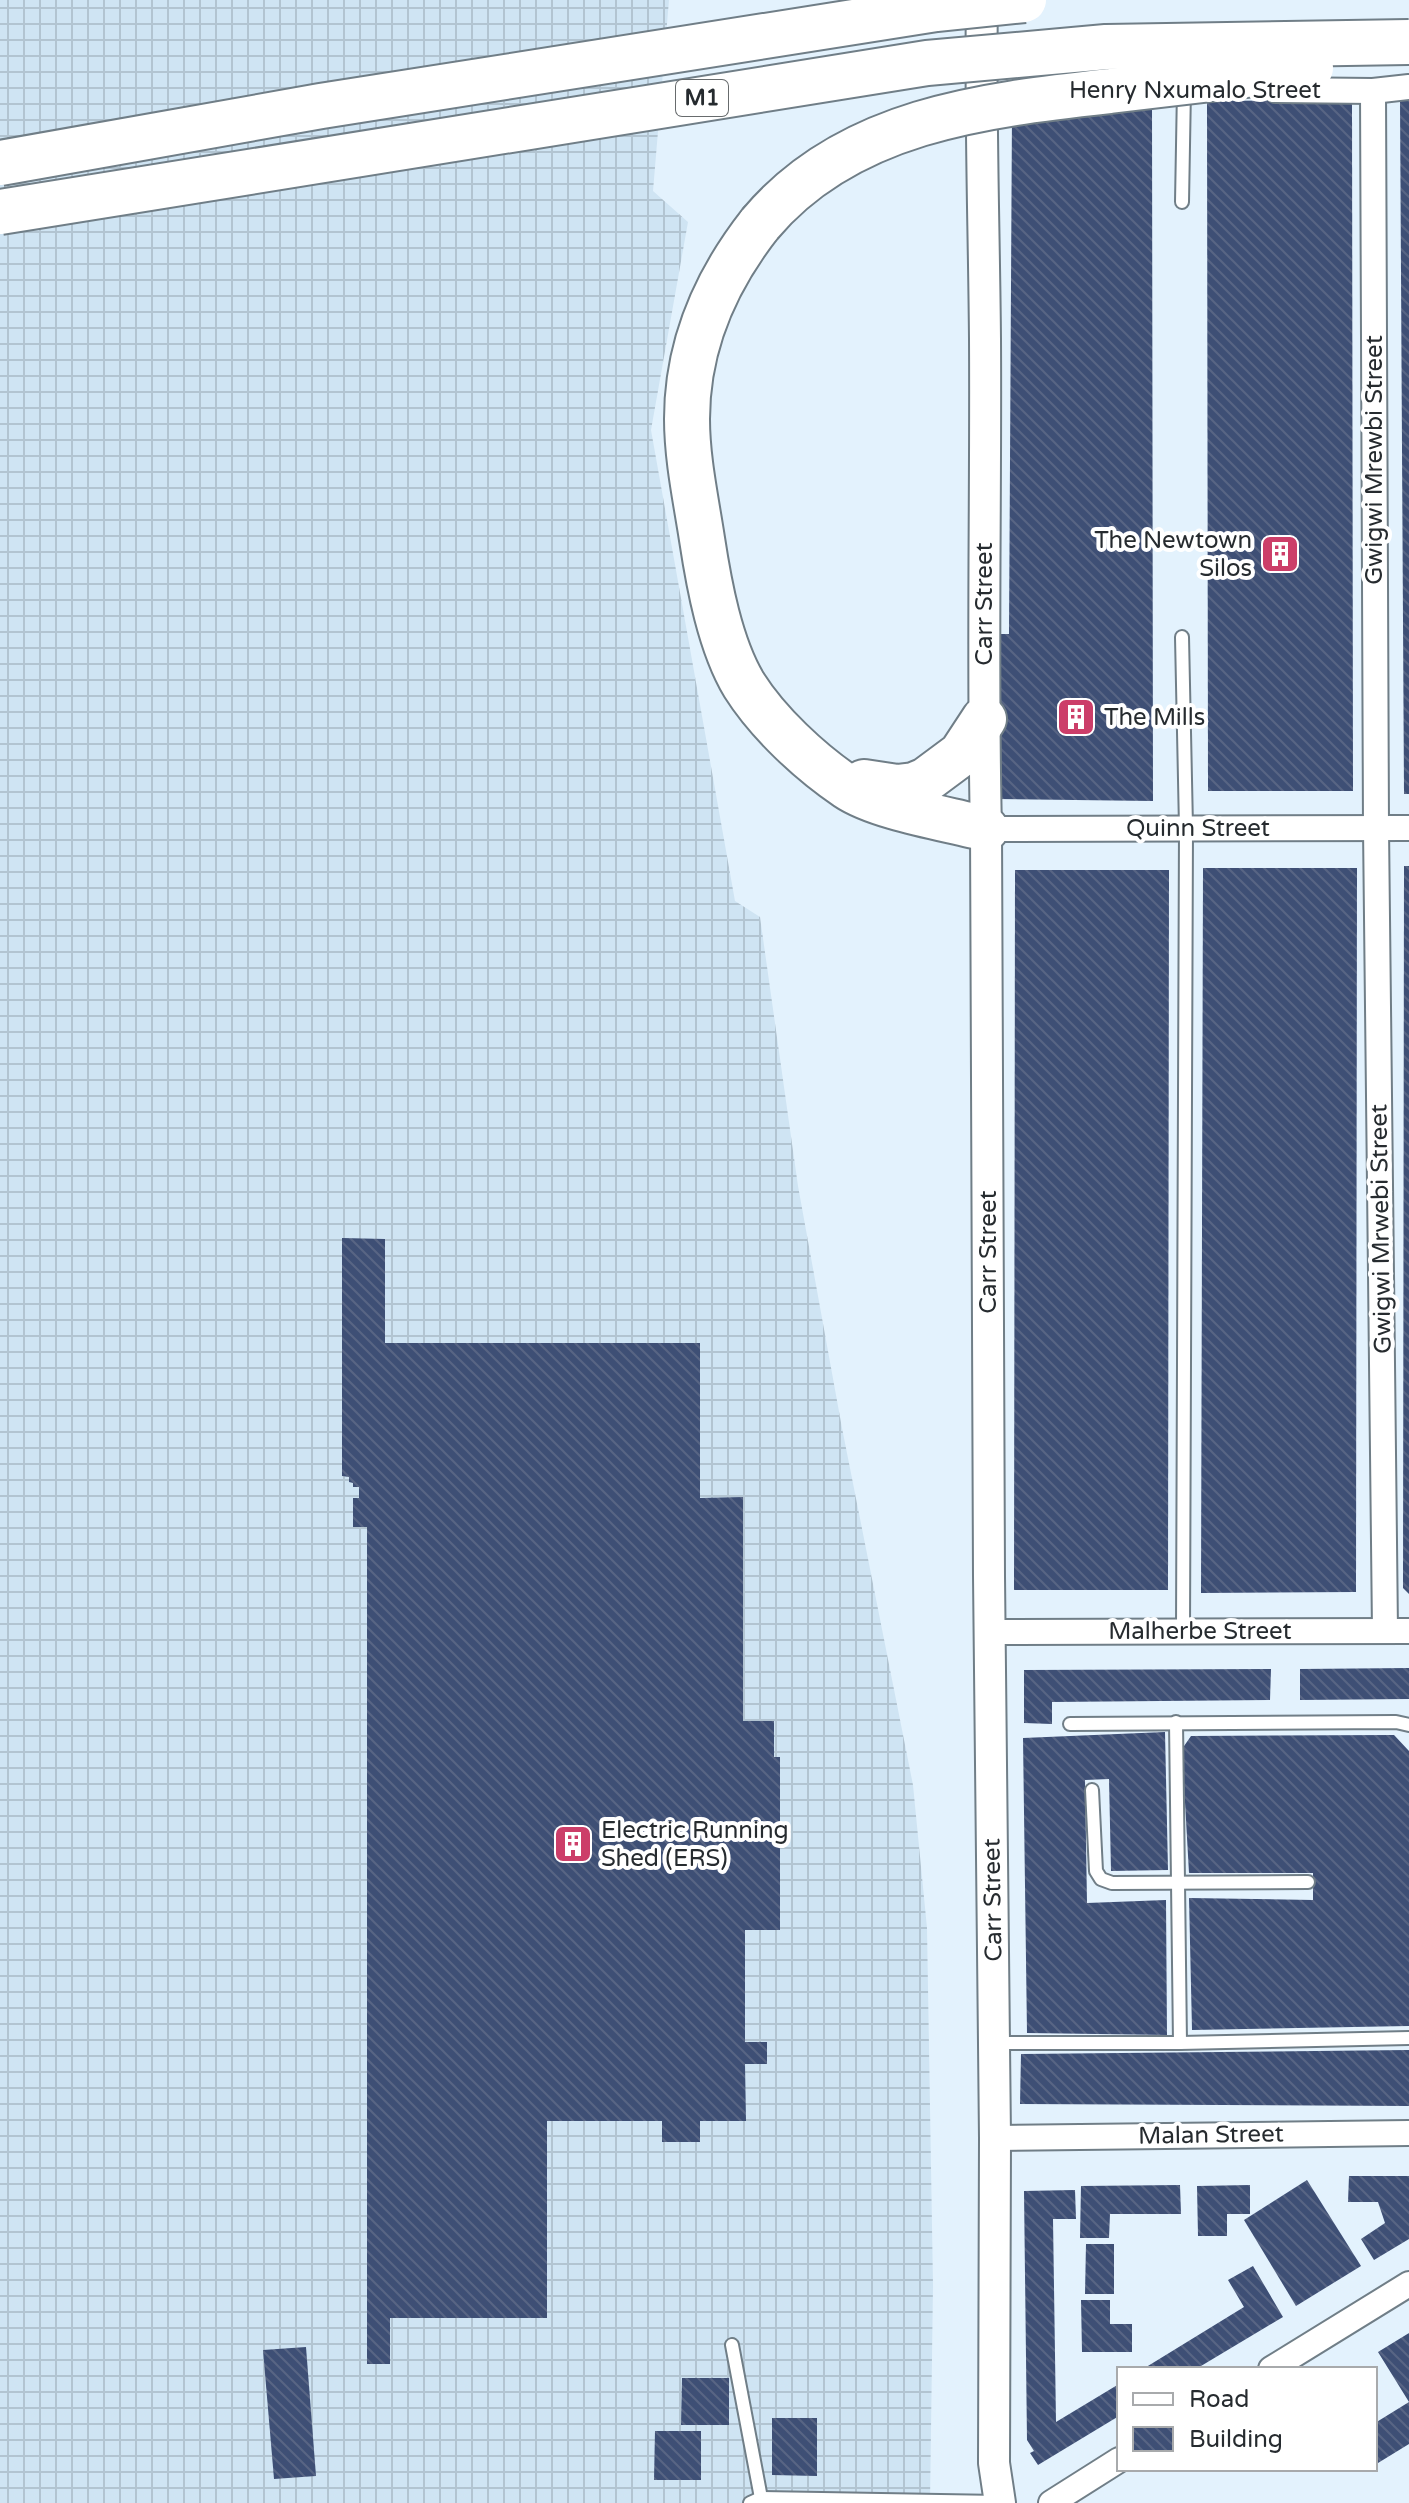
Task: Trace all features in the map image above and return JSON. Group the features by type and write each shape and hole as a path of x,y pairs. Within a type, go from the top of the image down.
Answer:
{"highway":[{"name":"M1","path":"0,163 336,103 921,11 1024,0"},
{"name":"M1","path":"0,212 927,63 1106,47 1409,42"},
{"path":"986,829 875,800 851,790 806,755 744,685 721,624 706,566 687,421 689,383 697,342 724,275 739,250 788,194 843,154 883,135 944,116 1027,100 1409,58"},
{"path":"834,778 897,787 914,785 926,780 961,754 984,719"}],"street":[{"name":"Carr Street","path":"982,0 980,89 985,338 984,719 994,2043 1004,2138 994,2463 1000,2502"},
{"name":"Henry Nxumalo Street","path":"980,89 1373,91 1409,87"},
{"name":"Gwigwi Mrewbi Street","path":"1373,91 1376,828"},
{"name":"Gwigwi Mrwebi Street","path":"1376,828 1397,1631"},
{"name":"Quinn Street","path":"986,829 1409,828"},
{"name":"Malherbe Street","path":"990,1632 1397,1631"},
{"name":"Malan Street","path":"1004,2138 1409,2133"},
{"path":"1274,2367 1409,2284"},
{"path":"1051,2503 1117,2461"}],"lane":[{"path":"1182,202 1184,89"},
{"path":"1182,637 1186,827 1183,1631"},
{"path":"1176,1722 1180,2043"},
{"path":"1070,1724 1396,1722 1409,1725"},
{"path":"1092,1790 1096,1871 1101,1879 1112,1883 1178,1884 1308,1882"},
{"path":"994,2043 1409,2038"},
{"path":"732,2345 755,2500 1000,2502"}],"shaded area":[{"path":"0,0 669,0 653,191 688,222 651,430 735,901 760,917 798,1186 842,1428 913,1785 927,1928 933,2285 930,2503 0,2503"}],"building":[{"path":"1352,100 1353,791 1208,791 1207,101"},
{"path":"1152,101 1153,801 999,799 998,634 1009,634 1012,111"},
{"path":"1400,101 1409,101 1409,794 1404,794"},
{"path":"1404,866 1409,866 1409,1594 1403,1588"},
{"path":"1203,868 1357,868 1356,1592 1201,1593"},
{"path":"1015,870 1169,870 1168,1590 1014,1590"},
{"name":"Electric Running Shed (ERS)","path":"342,1238 385,1239 385,1343 700,1343 700,1498 743,1497 743,1721 774,1721 774,1757 780,1757 780,1930 745,1930 745,2042 767,2042 767,2064 745,2064 746,2121 700,2121 700,2142 662,2142 662,2121 547,2121 547,2318 390,2318 390,2364 367,2364 367,1527 353,1527 353,1498 359,1498 359,1487 353,1487 349,1477 342,1476"},
{"path":"1409,1668 1409,1699 1300,1700 1300,1669"},
{"path":"1271,1669 1270,1700 1052,1702 1052,1724 1024,1723 1024,1670"},
{"path":"1165,1732 1168,1870 1111,1871 1109,1779 1085,1780 1087,1903 1166,1900 1167,2035 1027,2033 1023,1738"},
{"path":"1394,1735 1409,1751 1409,2026 1192,2030 1189,1898 1313,1900 1313,1873 1189,1873 1182,1749 1191,1736"},
{"path":"1409,2050 1409,2106 1020,2104 1021,2054"},
{"path":"1349,2176 1409,2176 1409,2239 1374,2260 1361,2239 1385,2223 1378,2202 1348,2202"},
{"path":"1307,2180 1361,2266 1296,2306 1244,2220"},
{"path":"1180,2185 1181,2214 1110,2214 1109,2238 1080,2238 1081,2186"},
{"path":"1250,2185 1250,2214 1227,2214 1227,2236 1198,2236 1197,2186"},
{"path":"1075,2190 1076,2219 1053,2219 1056,2422 1117,2385 1117,2417 1038,2465 1030,2453 1034,2451 1027,2440 1024,2191"},
{"path":"1086,2244 1114,2244 1114,2294 1085,2294"},
{"path":"1253,2266 1283,2317 1199,2367 1146,2367 1244,2307 1228,2280"},
{"path":"1081,2300 1110,2300 1110,2324 1132,2324 1132,2352 1082,2352"},
{"path":"1409,2333 1409,2402 1378,2352"},
{"path":"306,2347 316,2476 274,2479 263,2350"},
{"path":"682,2378 729,2378 729,2425 681,2425"},
{"path":"1409,2402 1409,2444 1378,2463 1377,2461 1377,2422"},
{"path":"772,2418 817,2418 817,2476 772,2475"},
{"path":"655,2431 701,2431 701,2480 654,2480"}],"place":[{"name":"The Newtown Silos","path":"1280,554"},
{"name":"The Mills","path":"1076,717"},
{"name":"Electric Running Shed (ERS)","path":"573,1844"}]}
